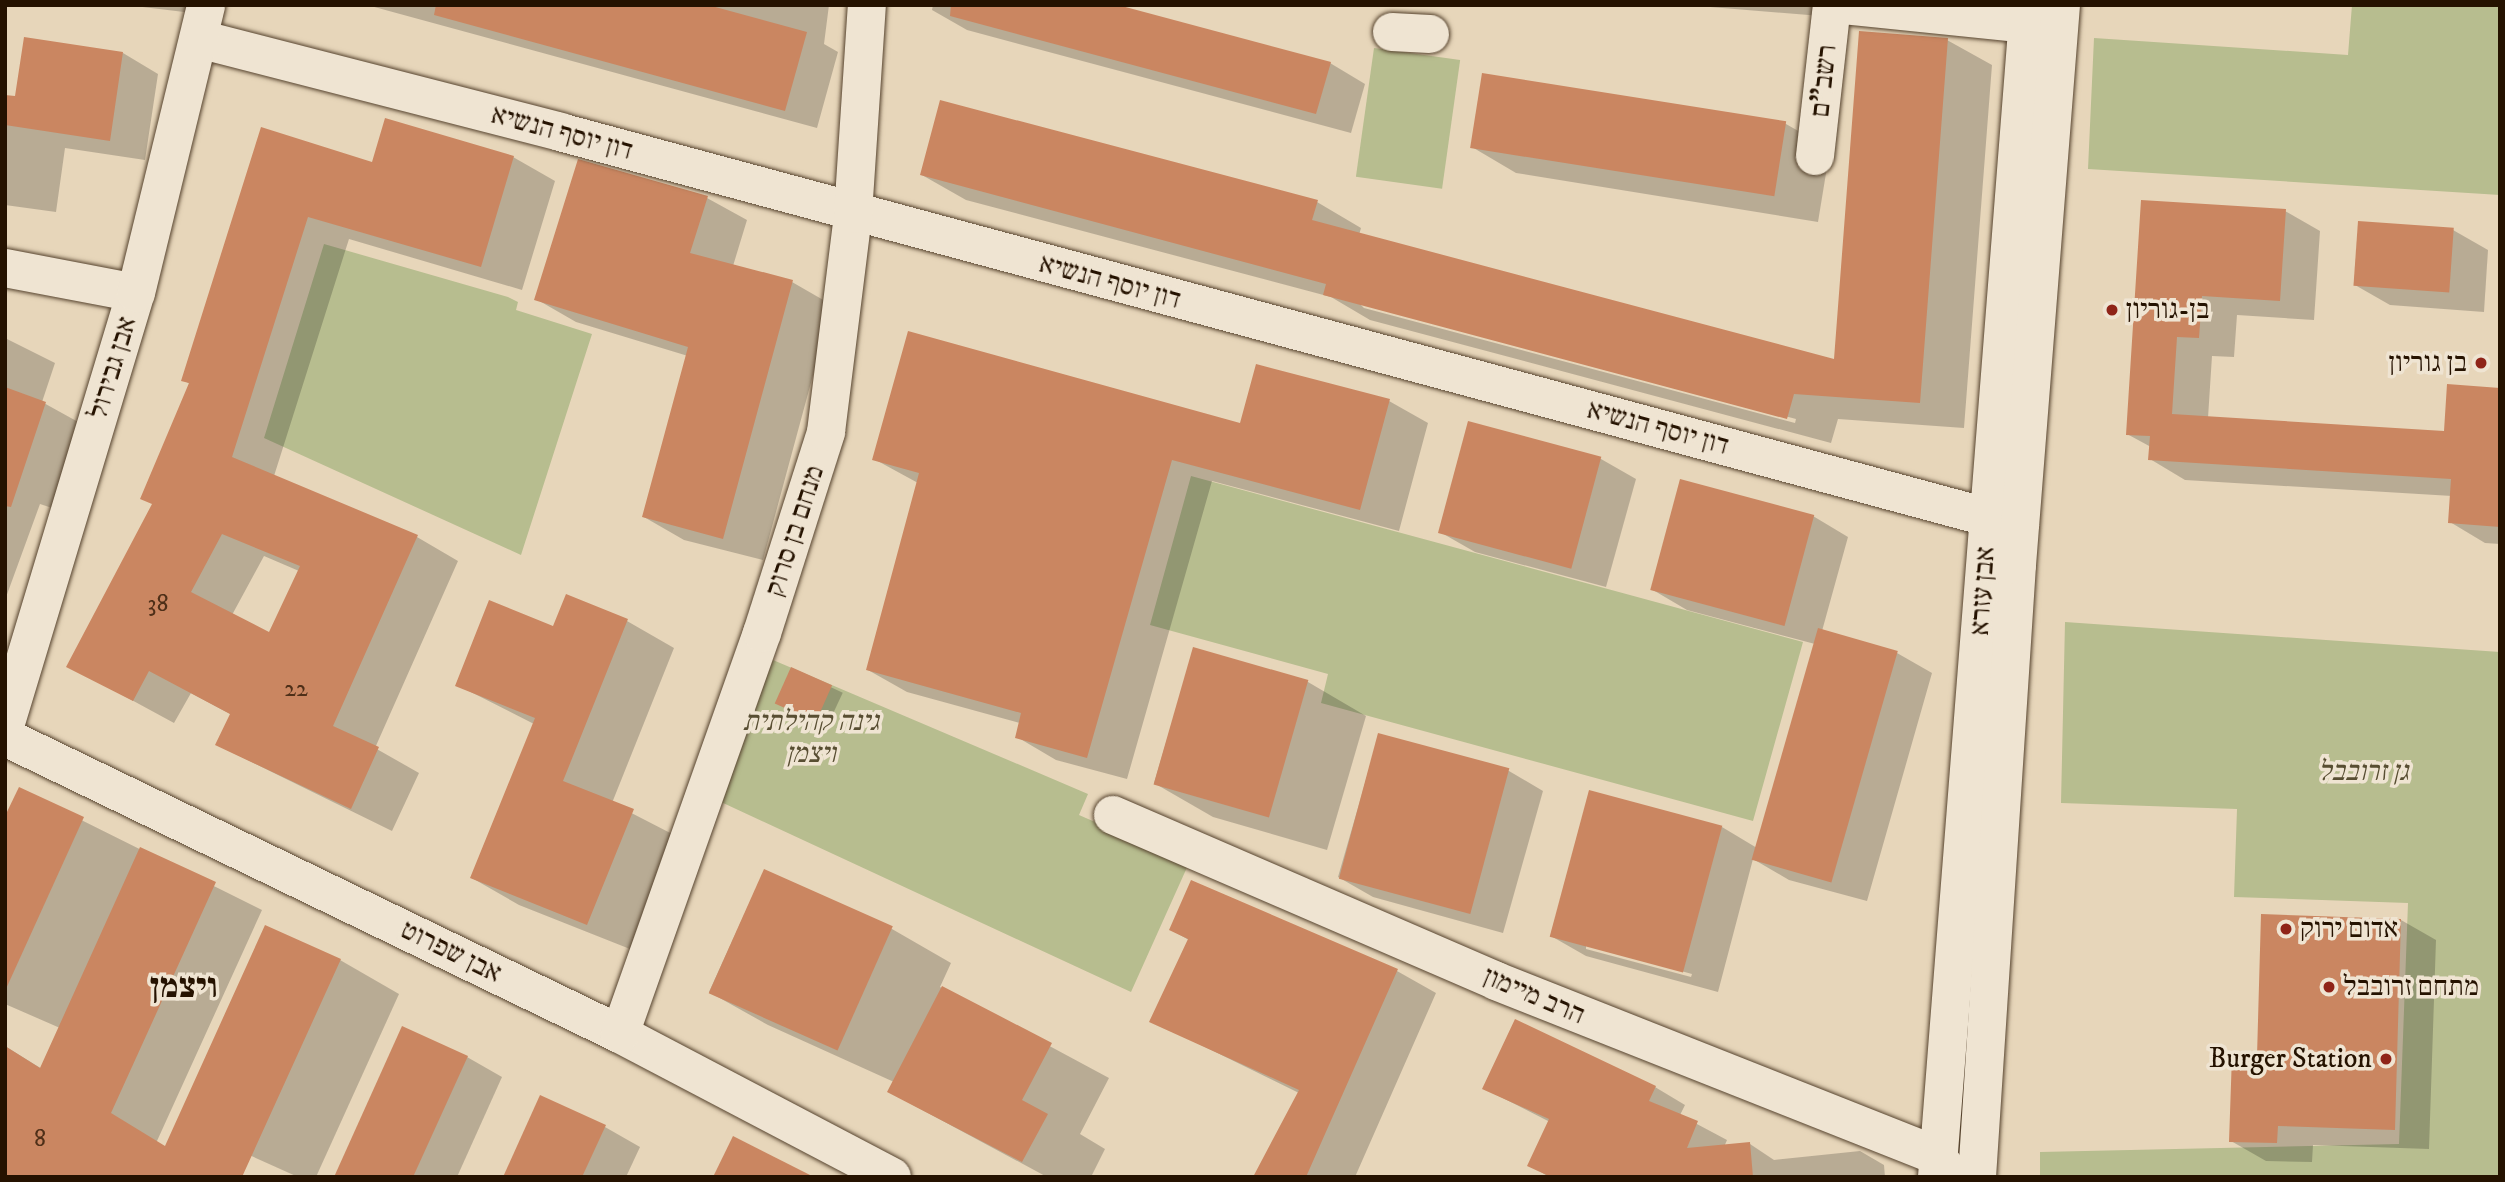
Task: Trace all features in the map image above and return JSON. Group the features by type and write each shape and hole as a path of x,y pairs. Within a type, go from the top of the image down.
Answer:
{"street":[{"name":"מנחם בן סרוק","path":"620,1034 762,633 826,432 853,214 867,5"},
{"name":"רשב\"ם","path":"1815,156 1832,5"},
{"name":"רשב\"ם","path":"1843,5 2028,15"},
{"name":"אבן עזרא","path":"1942,1170 1945,1102 2004,522 2061,5"},
{"name":"אבן עזרא","path":"1977,1177 2028,15"},
{"name":"דון יוסף הנשיא","path":"203,22 560,132 853,214 2004,522"},
{"name":"אבן גבירול","path":"5,726 136,293 203,22"},
{"path":"5,268 136,293"},
{"name":"אבן שפרוט","path":"5,737 620,1034 892,1177"},
{"name":"הרב מיימון","path":"1112,815 1942,1170"}],"green space":[{"path":"2352,5 2500,5 2500,195 2088,169 2094,38 2348,55"},
{"path":"1374,48 1460,60 1442,189 1356,177"},
{"path":"324,244 508,297 518,302 516,310 592,334 521,555 264,438"},
{"path":"1191,476 1803,642 1753,821 1321,703 1328,674 1150,625"},
{"name":"גן זרובבל","path":"2065,622 2500,652 2500,1177 2040,1177 2040,1152 2399,1144 2408,903 2234,897 2237,809 2061,803"},
{"name":"גינה קהילתית ויצמן","path":"773,660 1088,794 1079,815 1189,863 1131,992 721,802"}],"building":[{"path":"436,5 708,5 807,32 785,111 434,15"},
{"path":"951,5 1118,5 1331,62 1316,114 950,16"},
{"path":"1859,31 1948,38 1920,403 1794,394 1787,419 1323,295 1326,284 920,175 940,100 1318,200 1312,220 1834,359"},
{"path":"24,37 123,52 110,141 5,125 5,95 15,96"},
{"path":"1482,73 1786,121 1774,196 1470,148"},
{"path":"385,118 514,156 481,267 308,217 232,457 418,535 333,726 379,747 351,809 215,745 230,714 149,671 133,701 66,667 152,504 140,499 189,383 181,381 261,127 372,162","holes":["222,534 300,566 269,632 191,592"]},
{"path":"578,159 708,196 690,253 793,280 723,539 642,517 688,347 534,300"},
{"path":"2141,200 2286,209 2280,301 2202,296 2199,338 2177,337 2172,414 2444,431 2447,384 2500,388 2500,527 2448,523 2451,479 2148,460 2150,436 2126,435"},
{"path":"2358,221 2454,228 2449,293 2353,286"},
{"path":"908,331 1240,423 1256,364 1390,399 1360,510 1172,460 1087,758 1015,738 1021,713 866,670 919,473 872,460"},
{"path":"5,387 46,402 11,507 5,506"},
{"path":"1468,421 1601,457 1571,569 1438,533"},
{"path":"1680,479 1814,515 1784,626 1650,590"},
{"path":"566,594 628,619 563,781 634,809 587,925 470,878 535,718 455,686 489,600 553,626"},
{"path":"1818,628 1898,651 1831,883 1752,860"},
{"path":"1193,647 1308,680 1269,818 1154,784"},
{"path":"791,667 832,685 816,722 775,704"},
{"path":"1378,733 1509,768 1470,914 1339,879"},
{"path":"19,787 84,817 5,991 5,816"},
{"path":"1589,790 1722,826 1683,973 1550,937"},
{"path":"140,847 216,882 111,1113 165,1146 265,925 341,959 242,1177 5,1177 5,1046 40,1068"},
{"path":"764,869 893,926 837,1051 709,993"},
{"path":"1191,880 1398,969 1306,1177 1253,1177 1299,1090 1149,1022 1188,939 1169,930"},
{"name":"מתחם זרובבל","path":"2261,914 2401,919 2395,1130 2278,1126 2277,1143 2229,1142 2232,1055 2257,1056"},
{"path":"942,986 1052,1043 1022,1100 1048,1114 1022,1162 887,1092"},
{"path":"1515,1019 1656,1086 1649,1101 1698,1121 1687,1148 1750,1142 1753,1177 1551,1177 1527,1166 1549,1119 1482,1089"},
{"path":"402,1026 468,1056 413,1177 334,1177"},
{"path":"540,1095 606,1125 582,1177 503,1177"},
{"path":"733,1136 814,1177 713,1177"}],"place":[{"name":"בן-גוריון","path":"2112,310"},
{"name":"בן גוריון","path":"2481,363"},
{"name":"אדום ירוק","path":"2286,929"},
{"name":"מתחם זרובבל","path":"2329,987"},
{"name":"Burger Station","path":"2386,1059"}],"district":[{"name":"ויצמן","path":"184,987"}]}
